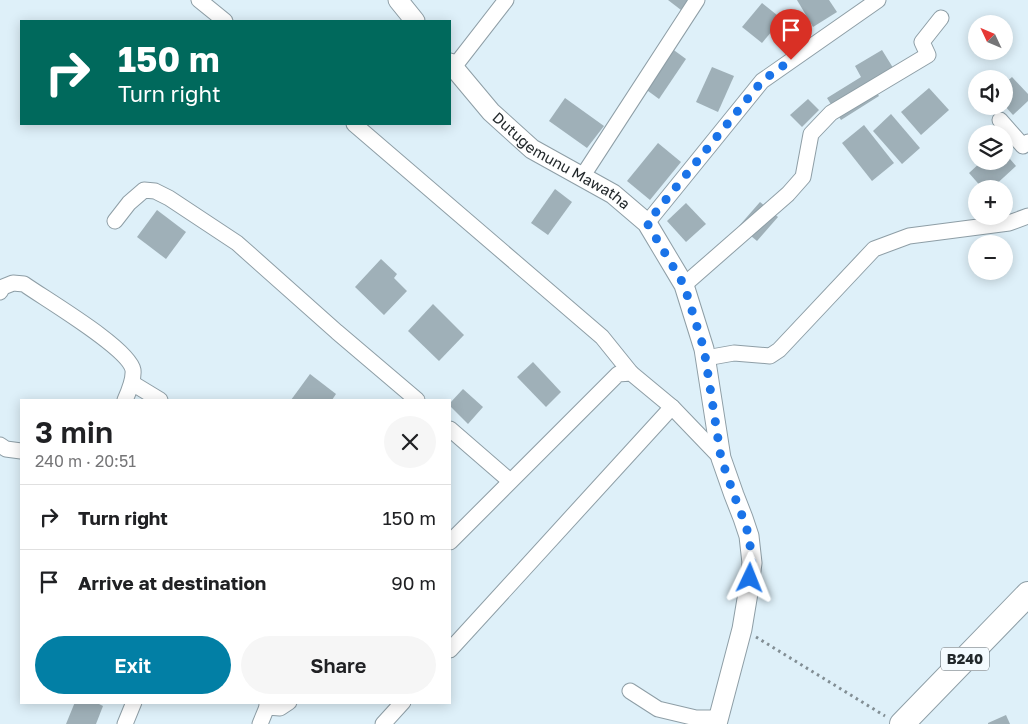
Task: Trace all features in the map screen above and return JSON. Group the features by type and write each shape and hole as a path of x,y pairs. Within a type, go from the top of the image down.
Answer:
{"main road":[{"name":"B240","path":"897,722 1028,594"}],"street":[{"path":"199,0 224,20"},
{"path":"398,0 414,20"},
{"path":"452,65 506,0"},
{"path":"582,177 697,0"},
{"path":"647,223 762,81 878,0"},
{"path":"684,285 788,194 803,177 811,134 831,113 928,55 922,42 941,18"},
{"name":"Dutugemunu Mawatha","path":"452,65 491,112 532,149 613,194 647,223 684,285 706,358 721,458 749,536 752,563 742,628 717,721"},
{"path":"1000,120 1023,146 1028,142"},
{"path":"355,125 602,337 631,373 672,407 721,458"},
{"path":"115,221 144,190 155,191 169,198 237,243 410,398"},
{"path":"706,358 734,353 770,356 778,350 874,249 909,236 1009,223 1028,216"},
{"path":"0,292 3,287 12,283 24,284 109,342 129,361 133,370 132,383 126,399"},
{"path":"451,541 618,374 631,373"},
{"path":"132,383 158,399"},
{"path":"451,649 672,407"},
{"path":"451,430 510,481"},
{"path":"0,445 20,451"},
{"path":"630,691 658,709 717,721"},
{"path":"125,724 133,704"},
{"path":"260,724 267,705 280,708 286,704"},
{"path":"383,724 401,704"}],"path":[{"path":"742,628 897,722"}],"building":[{"path":"668,0 689,0 681,10"},
{"path":"797,0 829,0 837,12 813,27"},
{"path":"762,3 782,19 762,43 742,27"},
{"path":"671,48 686,59 659,99 644,88"},
{"path":"882,50 900,79 877,93 879,96 841,120 827,98 861,77 855,66"},
{"path":"712,67 734,76 718,112 696,102"},
{"path":"1013,78 1028,94 1028,101 1013,115"},
{"path":"929,88 949,110 921,135 901,112"},
{"path":"565,98 604,126 587,148 549,121"},
{"path":"808,99 819,110 802,127 790,115"},
{"path":"891,114 920,148 902,164 873,131"},
{"path":"864,125 894,163 872,181 842,143"},
{"path":"658,143 681,162 650,200 627,181"},
{"path":"972,170 1012,170 1001,180 975,180 969,173"},
{"path":"555,189 572,202 548,235 531,223"},
{"path":"760,202 778,217 757,241 739,226"},
{"path":"686,203 706,224 686,242 667,221"},
{"path":"157,210 186,232 166,259 137,237"},
{"path":"381,259 397,274 394,278 407,291 384,315 355,287"},
{"path":"433,304 464,335 439,361 408,331"},
{"path":"533,362 561,392 546,407 517,377"},
{"path":"310,374 336,394 333,399 292,399"},
{"path":"463,389 483,407 468,424 451,407 451,402"},
{"path":"74,704 99,704 103,706 96,724 66,724"},
{"path":"1006,715 1010,724 988,724 988,723"}],"route":[{"path":"750,578 752,563 749,536 721,458 704,349 684,285 647,223 762,81 791,60"}]}
